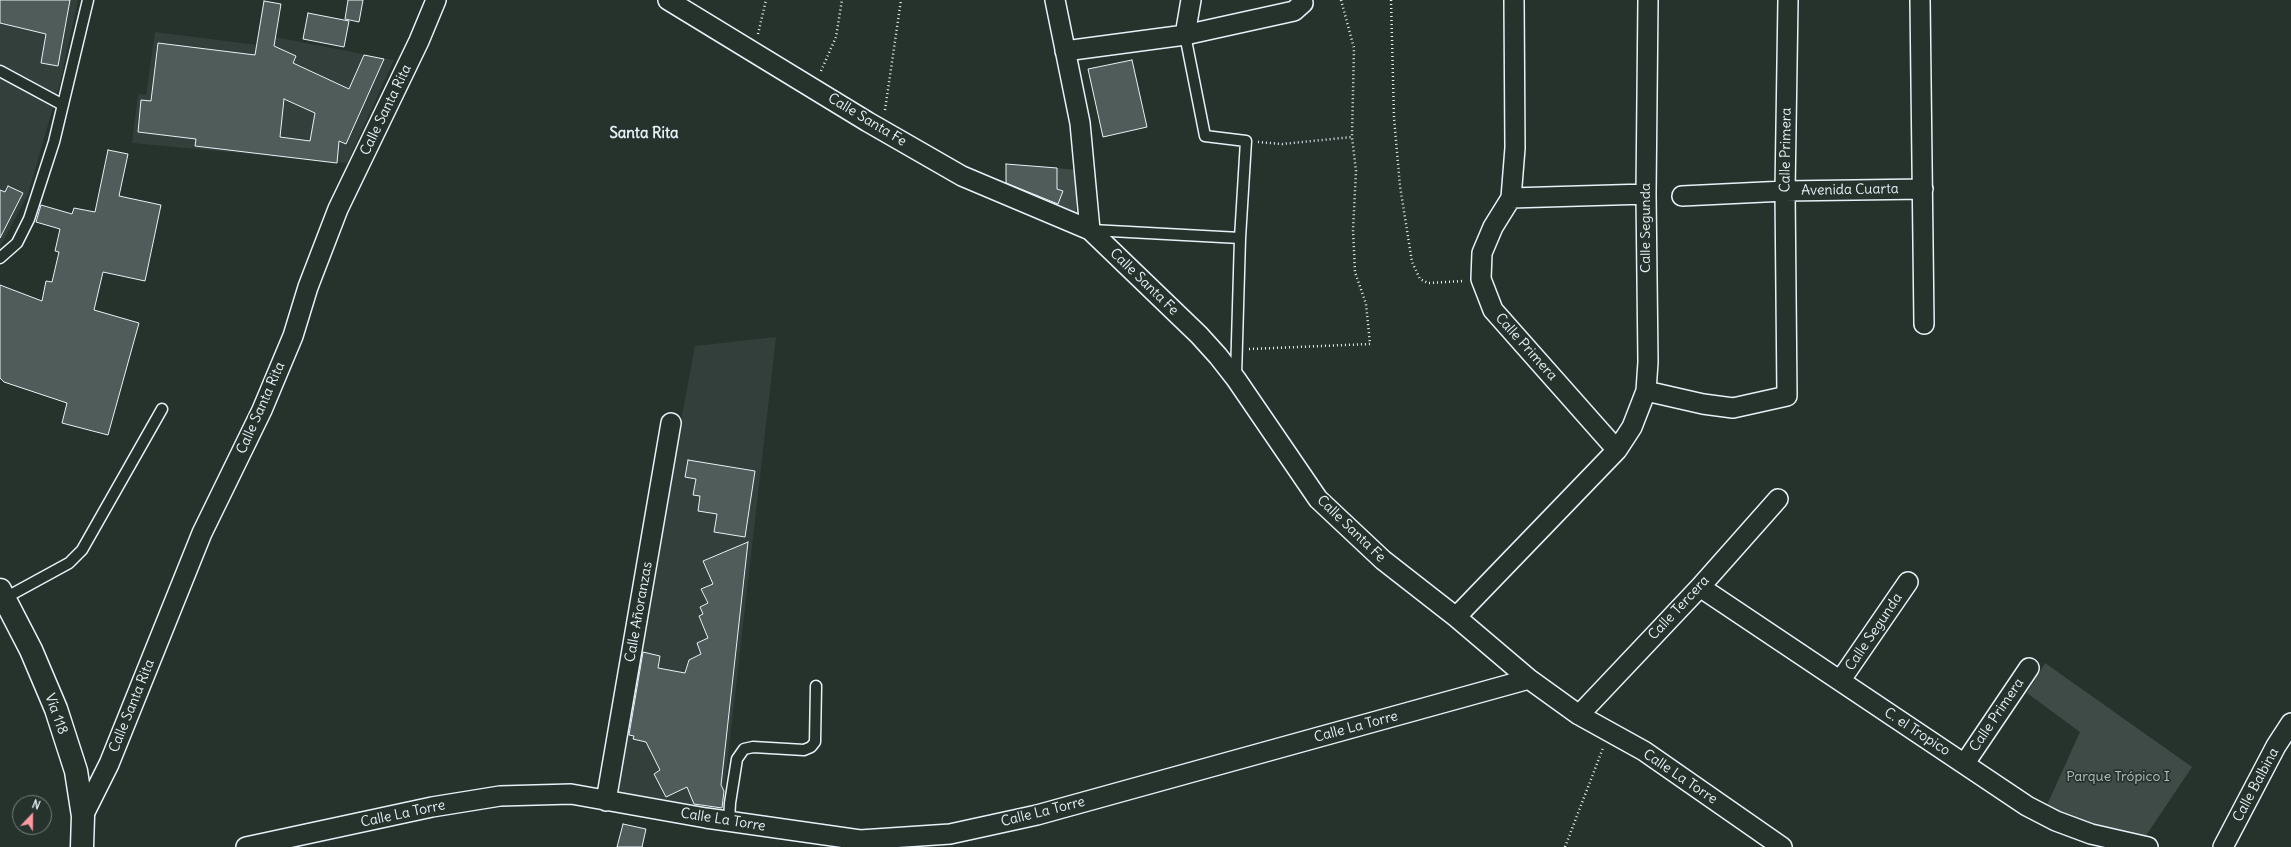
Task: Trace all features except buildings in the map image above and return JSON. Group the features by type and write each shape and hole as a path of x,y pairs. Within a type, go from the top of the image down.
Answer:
{"main road":[{"name":"Vía 118","path":"3,594 31,650 56,709 76,772 83,816 82,847"}],"street":[{"name":"Calle Santa Rita","path":"83,816 109,764 202,533 262,410 292,336 308,287 338,209 419,42 436,0"},
{"name":"Calle Santa Fe","path":"668,0 754,54 962,176 1090,230 1199,335 1236,379 1318,498 1383,560 1456,617 1529,679"},
{"path":"1055,0 1080,123 1090,230"},
{"path":"1185,35 1191,0"},
{"name":"Calle Primera","path":"1514,0 1514,148 1511,198 1493,227 1482,253 1481,279 1493,310 1617,450"},
{"name":"Calle Segunda","path":"1617,450 1632,427 1646,391 1648,362 1646,194 1648,0"},
{"name":"Calle Primera","path":"1646,391 1703,404 1733,408 1787,396 1785,191 1788,0"},
{"path":"1920,0 1924,324"},
{"path":"1065,51 1185,35 1294,11 1303,1"},
{"name":"Avenida Cuarta","path":"1682,196 1785,191 1923,189"},
{"path":"1511,198 1646,194"},
{"name":"Calle Añoranzas","path":"606,801 671,423"},
{"path":"1456,617 1617,450"},
{"name":"Calle Tercera","path":"1579,715 1700,587 1778,500"},
{"name":"Calle Segunda","path":"1840,681 1908,582"},
{"name":"C. el Tropico","path":"1700,587 1965,763 2027,806 2056,821 2091,834 2148,847"},
{"name":"Calle Primera","path":"1965,763 2029,668"},
{"name":"Calle La Torre","path":"246,847 432,807 500,796 571,794 729,821 860,840 950,834 1037,815 1529,679 1579,715 1609,733 1644,751 1782,847"},
{"name":"Calle Balbina","path":"2223,847 2276,746 2291,724"}],"lane":[{"path":"0,258 17,242 29,219 54,142 88,0"},
{"path":"1185,35 1205,136 1246,141 1240,238 1236,379"},
{"path":"0,71 63,105"},
{"path":"1090,230 1240,238"},
{"path":"3,594 69,563 82,550 162,409"},
{"path":"729,821 730,803 737,759 744,749 753,747 804,750 811,747 814,742 816,686"}],"path":[{"path":"754,54 766,0"},
{"path":"813,88 836,37 842,0"},
{"path":"882,130 901,0"},
{"path":"1237,349 1370,344 1366,304 1355,272 1354,230 1356,171 1352,137 1354,48 1341,0"},
{"path":"1391,0 1394,118 1400,186 1412,262 1420,279 1428,283 1445,283 1481,279"},
{"path":"1246,141 1282,144 1352,137"},
{"path":"1565,847 1609,733"}],"shaded area":[{"path":"0,0 78,0 60,83 28,194 0,247"},
{"path":"155,32 257,45 259,34 394,60 347,163 132,143 138,94 146,95"},
{"path":"776,337 722,809 612,791 695,346"}],"green space":[{"path":"1057,168 1076,170 1076,213 1057,205 1063,191 1057,189"},
{"name":"Parque Trópico I","path":"2045,663 2192,767 2145,837 2109,829 2073,817 2047,805 2080,732 2027,693"}],"district":[{"name":"Santa Rita","path":"644,134"}]}
